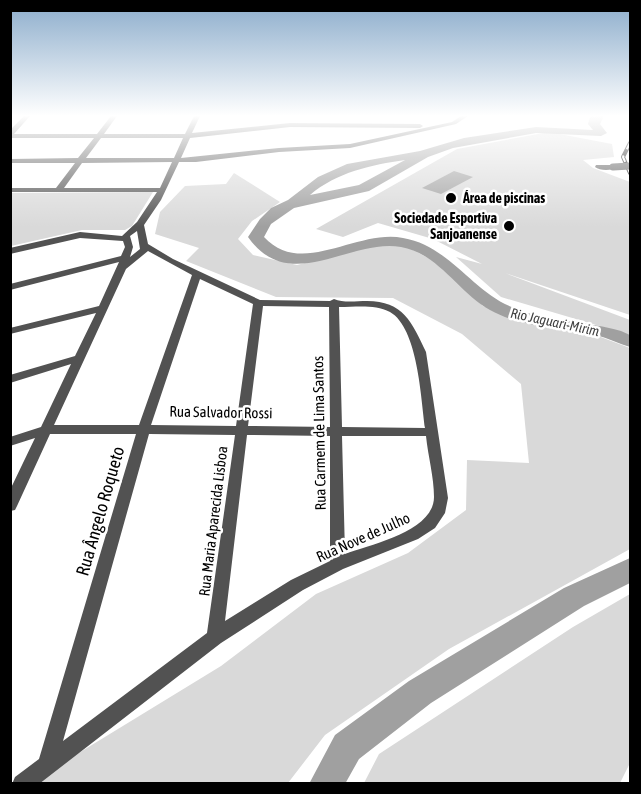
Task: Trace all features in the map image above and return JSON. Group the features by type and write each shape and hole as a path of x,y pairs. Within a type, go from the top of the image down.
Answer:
{"street":[{"path":"58,190 87,153"},
{"path":"10,251 72,236 127,236 140,225 162,190 181,153"},
{"path":"10,161 178,161 251,153"},
{"path":"599,167 630,166"},
{"path":"10,190 162,190"},
{"path":"140,225 140,232 146,246 170,261"},
{"path":"10,506 123,265 129,246 127,236"},
{"path":"140,257 146,246"},
{"path":"10,287 92,267 123,265 140,257 170,261"},
{"name":"Rua Nove de Julho","path":"22,783 214,637 297,585 338,564 413,535 430,524 438,513 441,498 420,352 410,330 396,311 377,304 258,303 170,261"},
{"name":"Rua Ângelo Roqueto","path":"48,761 144,428 197,274"},
{"name":"Rua Carmem de Lima Santos","path":"334,302 338,564"},
{"name":"Rua Maria Aparecida Lisboa","path":"214,637 258,303"},
{"path":"10,332 102,308"},
{"path":"10,379 80,358"},
{"name":"Rua Salvador Rossi","path":"10,442 46,430 144,428 433,432"}],"shaded area":[{"name":"Sociedade Esportiva Sanjoanense","path":"450,153 613,153 614,157 583,160 593,168 630,182 630,315 505,273 630,320 630,335 501,297 456,257 482,264 433,239 378,223 343,237 316,229"},
{"path":"454,171 473,177 441,194 422,188"},
{"path":"234,173 280,202 252,221 238,239 253,255 297,265 376,245 404,245 441,265 483,306 522,320 582,330 630,348 630,549 449,649 325,735 288,783 28,784 221,666 316,594 408,553 466,510 467,460 529,463 521,384 462,334 393,298 276,297 186,261 199,248 155,234 160,212 185,186 226,184"},
{"path":"153,192 132,226 125,230 82,230 11,246 11,193"},
{"path":"630,594 630,763 620,783 364,783 379,754 573,627"}],"waterway":[{"name":"Rio Jaguari-Mirim","path":"426,153 364,188 289,205 277,211 265,222 256,237 269,251 285,258 304,259 324,256 384,242 401,242 417,246 444,263 493,305 507,312 536,320 599,330 630,341"},
{"path":"295,201 309,189 337,172 367,163 417,154"},
{"name":"Rio Jaguari-Mirim","path":"326,784 347,747 420,692 574,597 630,570"}],"railway":[{"path":"625,153 623,157 630,173"}],"place":[{"name":"Área de piscinas","path":"451,198"},
{"name":"Sociedade Esportiva Sanjoanense","path":"509,226"}]}
